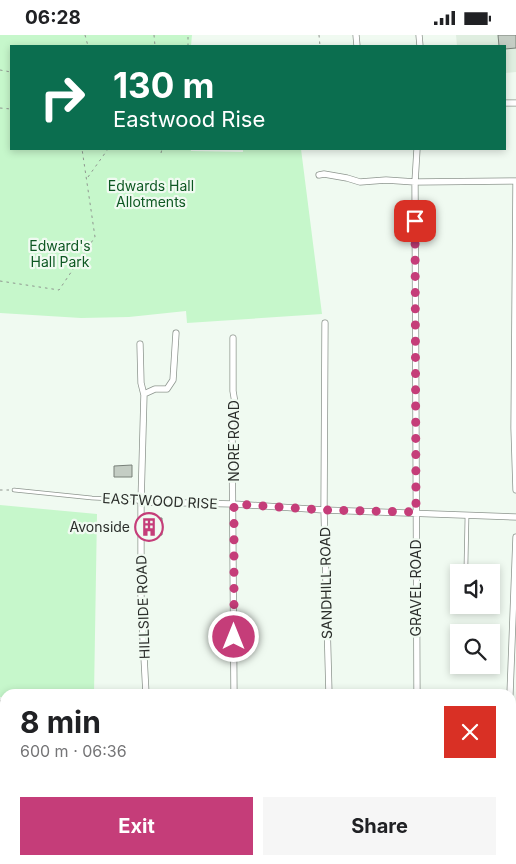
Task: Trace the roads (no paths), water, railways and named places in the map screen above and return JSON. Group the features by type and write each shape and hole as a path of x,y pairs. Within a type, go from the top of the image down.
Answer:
{"street":[{"name":"GRAVEL ROAD","path":"417,150 415,182 417,689"},
{"path":"319,175 324,174 362,182 386,179 415,182 516,181 516,490"},
{"name":"SANDHILL ROAD","path":"325,323 324,510 329,689"},
{"path":"144,395 155,389 167,389 174,380 176,333"},
{"name":"NORE ROAD","path":"232,338 233,391 236,409 232,421 234,689"},
{"name":"HILLSIDE ROAD","path":"140,344 141,383 144,395 141,601 146,689"},
{"name":"EASTWOOD RISE","path":"141,502 234,504 324,510 516,517"},
{"path":"510,689 516,537"}],"lane":[{"name":"EASTWOOD RISE","path":"14,490 141,502"},
{"path":"466,564 467,515"}],"place":[{"name":"Avonside","path":"149,527"}],"park label":[{"name":"Edwards Hall Allotments","path":"151,194"},
{"name":"Edward's Hall Park","path":"60,254"}]}
